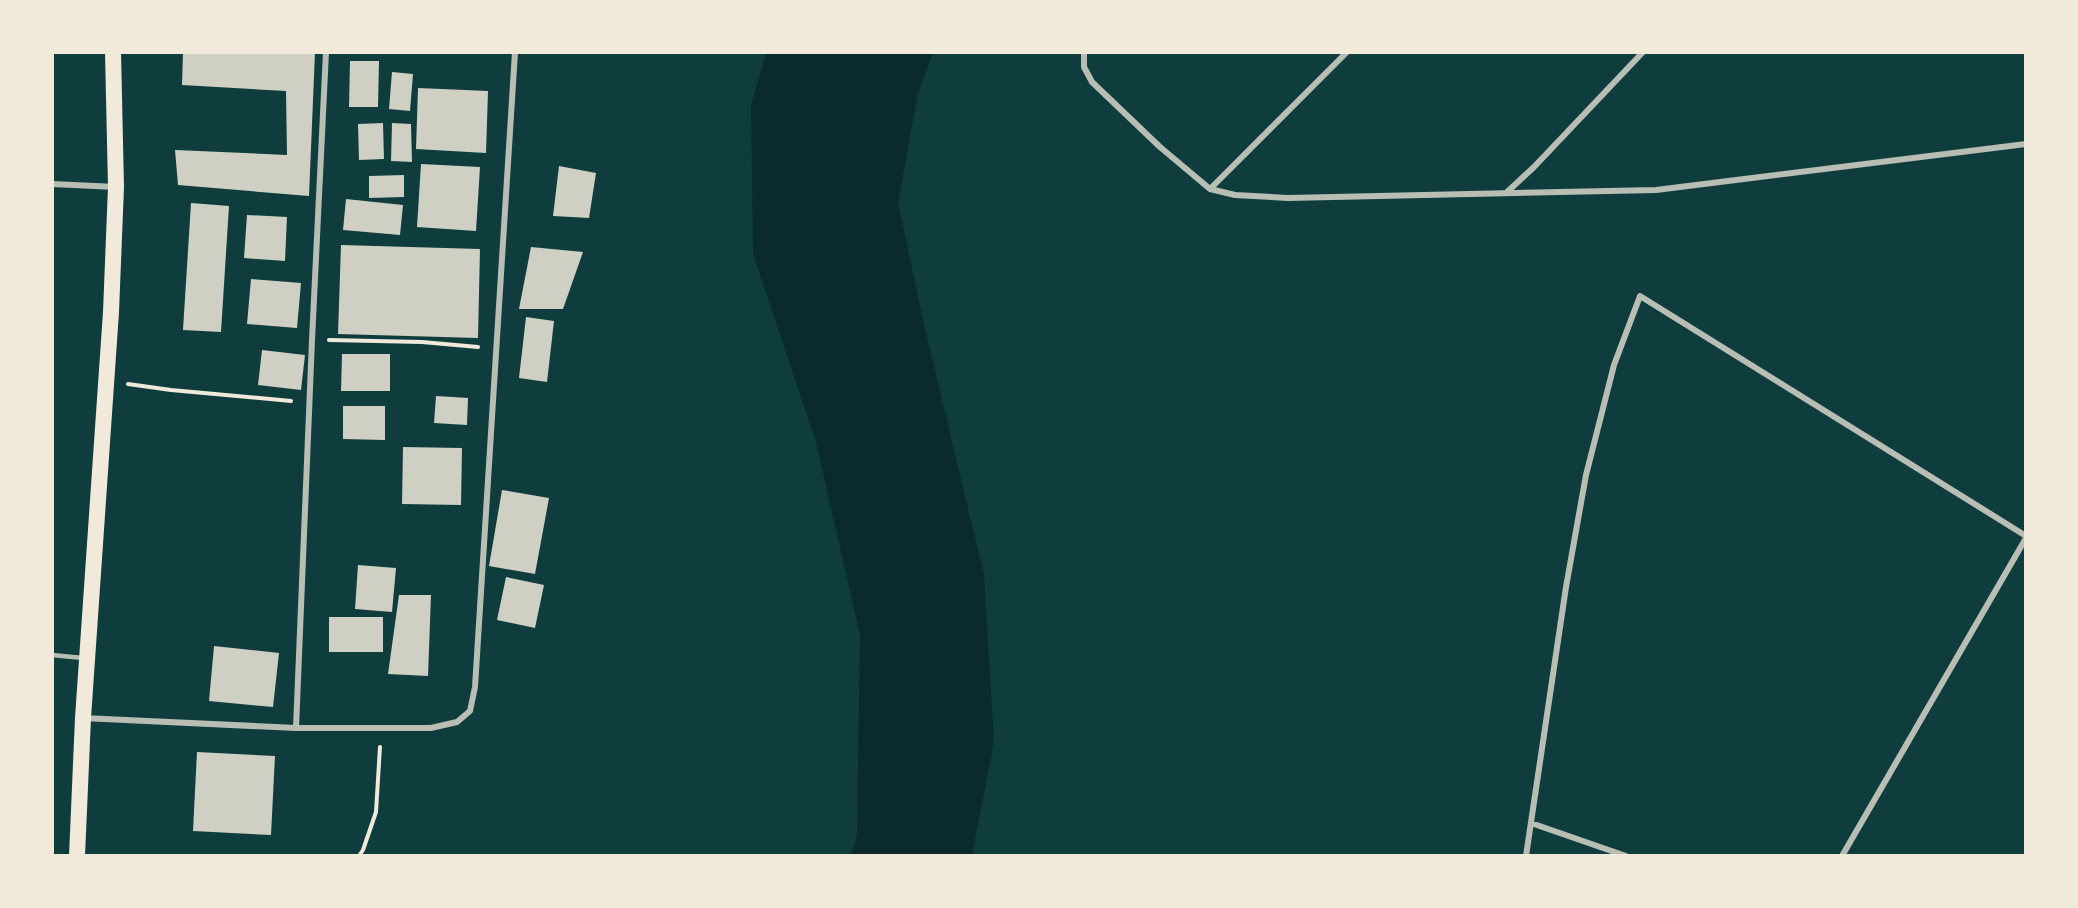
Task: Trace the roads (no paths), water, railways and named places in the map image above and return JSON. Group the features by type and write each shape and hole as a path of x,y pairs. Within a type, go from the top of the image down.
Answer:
{"highway":[{"path":"77,855 83,718 107,381 116,188 113,52"}],"street":[{"path":"296,728 326,52"},
{"path":"83,718 296,728 431,728 464,718 470,711 473,705 515,52"},
{"path":"1084,52 1084,67 1092,82 1160,147 1210,189 1235,195 1288,198 1656,190 2025,144"},
{"path":"1210,189 1347,52"},
{"path":"1506,193 1534,167 1643,52"},
{"path":"52,184 116,188"},
{"path":"1526,855 1566,587 1586,475 1614,365 1640,296 2025,537 1842,855"},
{"path":"1531,824 1626,855"}],"lane":[{"path":"52,655 87,659"}],"water":[{"path":"766,53 933,53 918,93 898,203 925,329 984,575 994,741 972,855 851,855 857,835 860,635 816,442 753,254 751,106"}]}
